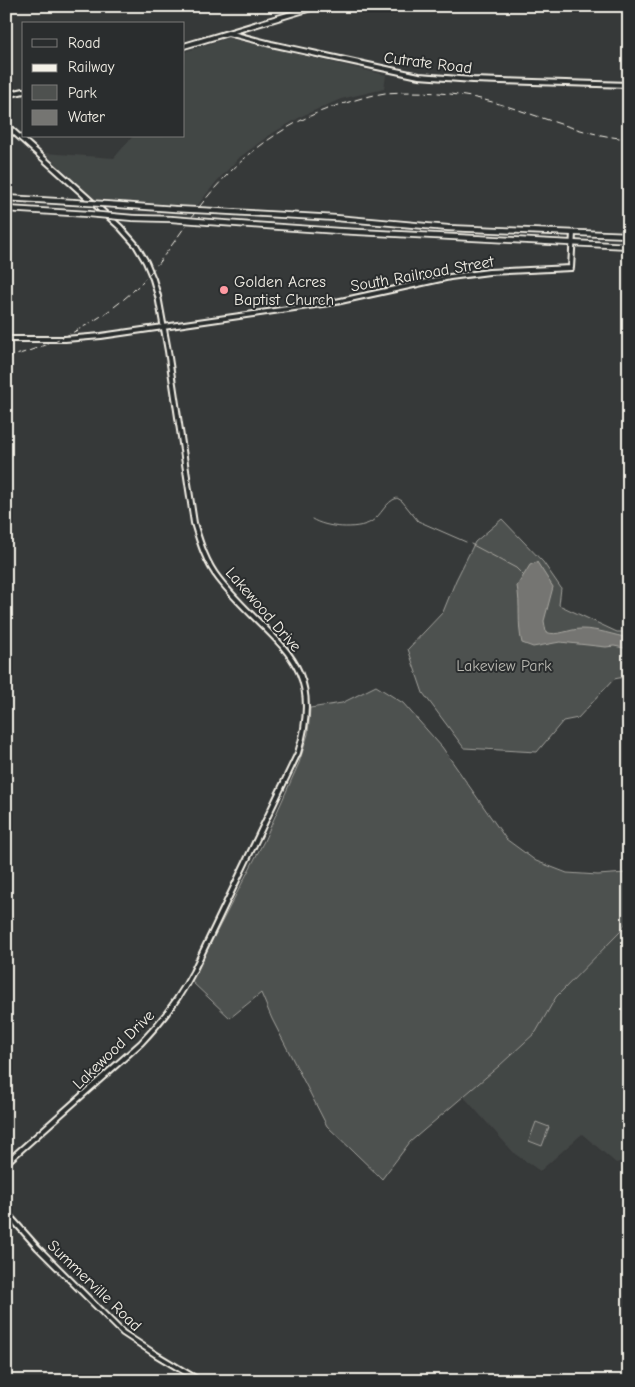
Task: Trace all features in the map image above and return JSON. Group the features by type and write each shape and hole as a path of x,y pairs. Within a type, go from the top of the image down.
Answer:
{"highway":[{"path":"6,198 336,218 448,228 629,235"},
{"path":"6,209 325,230 629,246"}],"street":[{"path":"185,46 318,6"},
{"name":"Cutrate Road","path":"228,33 419,76 473,80 629,85"},
{"path":"6,95 22,91"},
{"name":"Lakewood Drive","path":"6,125 109,216 131,239 146,262 153,279 163,326 194,524 201,548 218,577 277,638 292,658 303,681 307,704 304,735 292,766 180,996 158,1025 141,1043 6,1163"},
{"name":"South Railroad Street","path":"6,339 83,338 336,302 472,274 570,268 573,233"},
{"name":"Summerville Road","path":"6,1212 38,1248 123,1333 200,1381"}],"shaded area":[{"path":"228,38 386,75 384,89 341,99 304,115 271,134 240,157 197,206 95,200 45,153 114,158 131,138 185,138 185,52"},
{"path":"620,932 629,935 629,1160 616,1163 582,1134 540,1171 515,1154 463,1096 536,1032 556,997"}],"green space":[{"name":"Lakeview Park","path":"502,519 543,562 561,588 559,605 617,632 629,632 629,676 614,679 578,718 563,721 537,752 464,748 423,693 408,649 443,612 475,542"},
{"path":"376,686 403,703 442,747 506,839 536,861 567,873 598,875 626,873 629,875 629,917 620,932 556,997 536,1032 410,1142 382,1179 327,1126 272,1019 261,993 230,1018 191,981 264,841 299,763 308,734 310,708 342,703"},
{"path":"536,1122 549,1127 542,1146 529,1141"}],"water":[{"path":"537,562 553,587 544,621 546,632 554,634 577,629 599,631 629,638 629,649 560,642 533,647 522,643 517,586 530,565"}],"waterway":[{"path":"312,519 333,526 350,527 365,525 375,519 389,502 397,498 402,501 418,521 466,542"},
{"path":"471,544 516,568 523,575"}],"railway":[{"path":"6,358 57,340 88,324 118,304 151,272 200,206 231,171 285,129 326,109 385,93 442,93 476,98 571,127 609,137 629,139"}],"place":[{"name":"Golden Acres Baptist Church","path":"224,290"}]}
